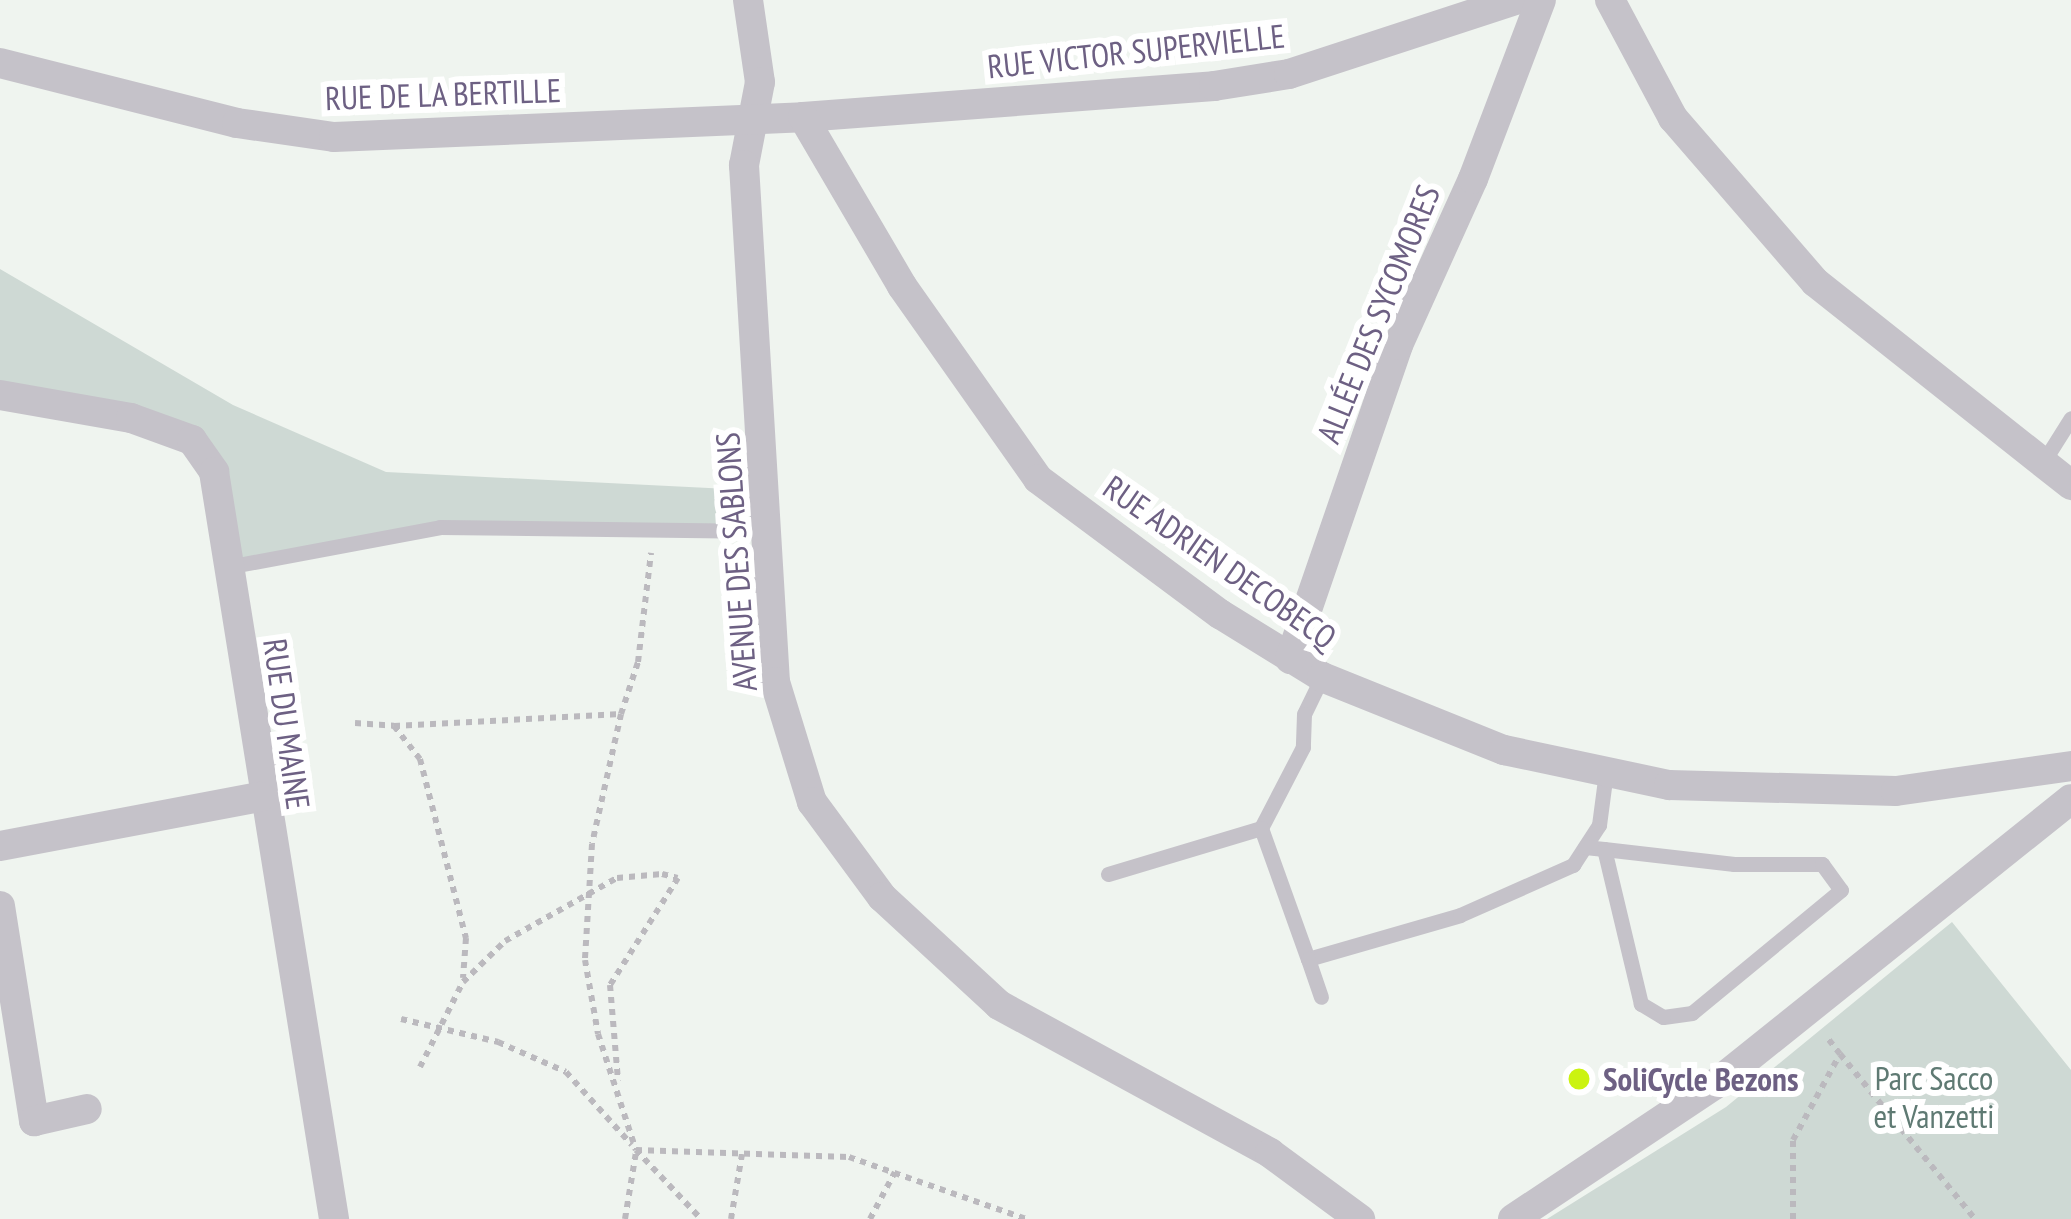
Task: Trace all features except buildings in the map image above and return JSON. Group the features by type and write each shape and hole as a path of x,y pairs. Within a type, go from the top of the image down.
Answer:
{"street":[{"name":"AVENUE DES SABLONS","path":"748,0 760,82 744,165 781,702 812,802 882,897 999,1005 1270,1153 1360,1219"},
{"name":"RUE VICTOR SUPERVIELLE","path":"752,120 1289,74 1516,0"},
{"name":"ALLÉE DES SYCOMORES","path":"1290,659 1398,345 1474,179 1541,0"},
{"path":"1610,0 1673,118 1815,282 2071,485"},
{"name":"RUE DE LA BERTILLE","path":"0,62 237,123 334,137 752,120"},
{"name":"RUE ADRIEN DECOBECQ","path":"803,117 902,286 1038,479 1322,677 1504,750 1669,785 1896,790 2071,766"},
{"name":"RUE DU MAINE","path":"0,394 131,418 192,440 214,472 260,797 334,1219"},
{"path":"0,846 260,797"},
{"path":"1513,1219 1714,1085 2071,799"},
{"path":"0,906 34,1120 87,1109"}],"lane":[{"path":"2042,464 2071,418"},
{"path":"227,567 440,526 770,531"},
{"path":"1108,874 1261,827 1303,747 1304,714 1322,677"},
{"path":"1308,958 1539,886 1573,865 1599,825 1606,772"},
{"path":"1261,827 1321,997"},
{"path":"1585,847 1822,864 1841,890 1693,1013 1663,1017 1641,1004 1604,849"}],"path":[{"path":"637,1150 598,1034 585,961 586,896 644,629 653,530"},
{"path":"356,723 394,726 622,714"},
{"path":"394,726 425,781 466,938 463,982 420,1067"},
{"path":"463,982 506,941 586,896 640,872 678,878 610,985 612,1059 637,1150 625,1219"},
{"path":"1806,1009 1975,1219"},
{"path":"401,1019 498,1042 566,1072 701,1219"},
{"path":"1792,1219 1792,1140 1840,1054"},
{"path":"637,1150 849,1157 1026,1219"},
{"path":"731,1219 742,1154"},
{"path":"870,1219 895,1172"}],"green space":[{"path":"0,269 233,405 386,472 769,491 770,531 440,527 227,567 192,440 0,395"},
{"name":"Parc Sacco et Vanzetti","path":"1952,922 2071,1070 2071,1219 1547,1219 1726,1107"}],"place":[{"name":"SoliCycle Bezons","path":"1579,1079"}]}
